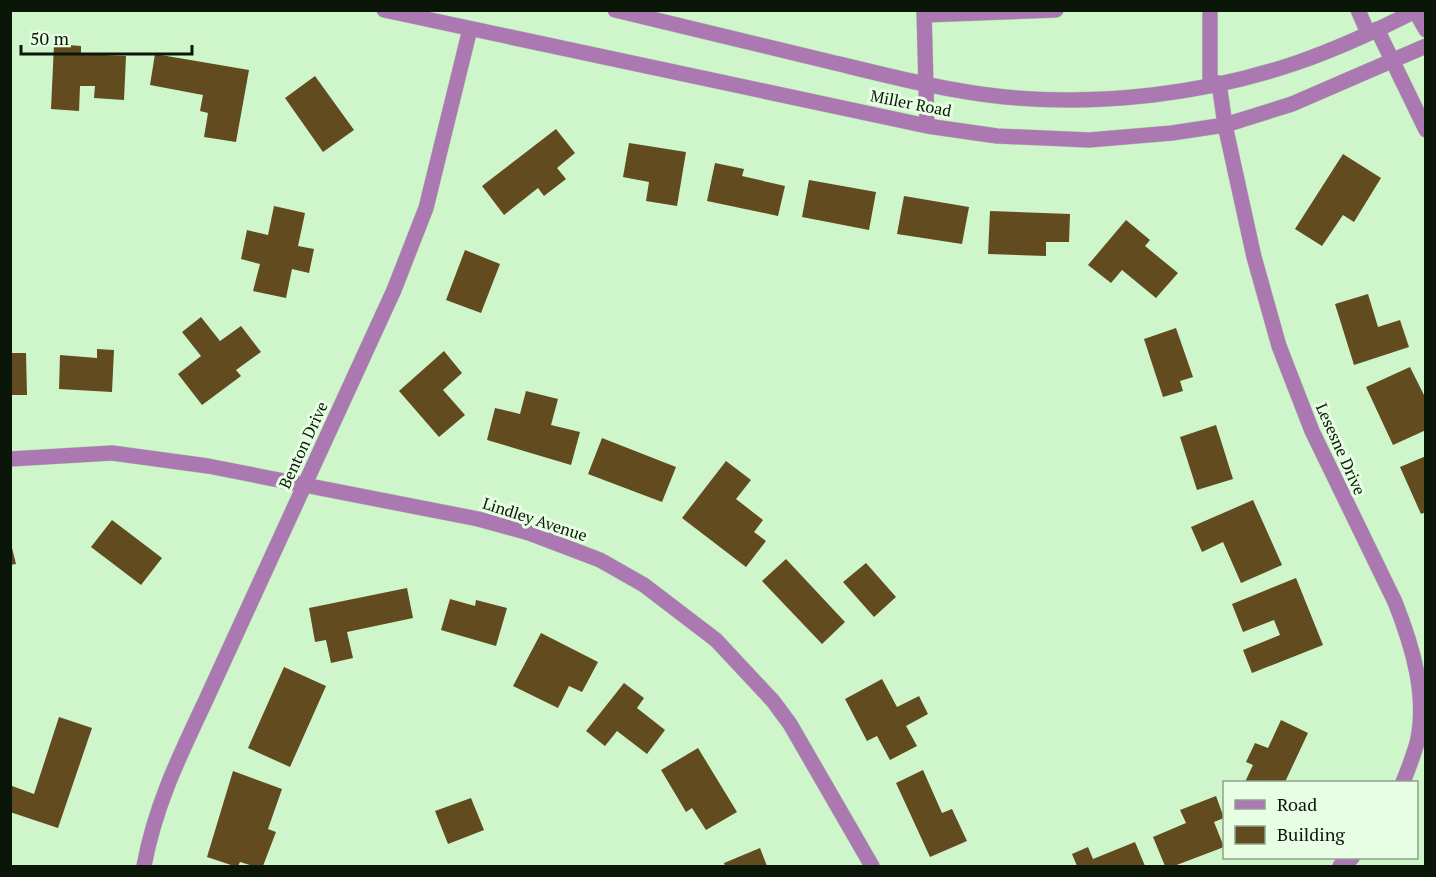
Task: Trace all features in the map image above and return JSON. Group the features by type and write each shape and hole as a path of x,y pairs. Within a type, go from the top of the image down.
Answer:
{"street":[{"name":"Miller Road","path":"384,10 927,126 997,136 1089,140 1172,133 1225,125 1292,104 1425,46"},
{"name":"Miller Road","path":"615,10 927,85 1005,97 1086,100 1167,93 1214,84 1296,63 1416,11"},
{"path":"927,126 924,13 1056,10"},
{"name":"Lesesne Drive","path":"1210,10 1214,84 1254,256 1279,346 1312,431 1395,602 1421,675 1417,741 1404,781"},
{"path":"1358,10 1391,61 1425,130"},
{"path":"1416,11 1425,30"},
{"name":"Benton Drive","path":"144,867 150,834 166,787 394,290 426,208 470,29"},
{"name":"Lindley Avenue","path":"10,459 112,453 208,466 478,519 529,533 600,560 644,585 716,640 773,701 790,723 872,867"}],"building":[{"path":"54,44 81,46 81,54 126,56 124,100 94,98 95,86 80,86 79,111 51,109"},
{"path":"155,54 249,70 236,142 204,137 208,113 200,111 203,95 150,85"},
{"path":"315,76 354,130 323,152 285,98"},
{"path":"556,129 575,153 557,168 566,179 544,196 538,188 504,215 482,186"},
{"path":"629,143 686,152 677,206 646,201 649,182 623,177"},
{"path":"1343,154 1381,178 1354,222 1343,215 1322,246 1295,229"},
{"path":"715,163 744,169 742,176 785,186 778,216 707,201"},
{"path":"809,180 876,192 869,230 802,217"},
{"path":"904,196 969,207 962,244 897,234"},
{"path":"274,206 305,213 298,246 314,249 309,273 292,269 286,298 253,291 260,264 241,259 247,230 268,235"},
{"path":"990,211 1070,214 1069,242 1046,242 1046,256 988,254"},
{"path":"1126,220 1150,240 1145,246 1178,273 1156,298 1122,270 1111,283 1088,265"},
{"path":"465,250 500,264 481,313 446,300"},
{"path":"1368,294 1378,327 1400,320 1409,347 1354,365 1335,304"},
{"path":"201,317 220,341 241,326 261,352 236,370 241,376 202,405 178,374 201,356 182,332"},
{"path":"1176,328 1193,377 1180,381 1183,391 1163,397 1144,339"},
{"path":"97,349 114,350 112,392 59,389 60,355 97,358"},
{"path":"444,351 462,373 443,390 465,415 439,437 399,391"},
{"path":"10,353 26,353 27,395 10,395"},
{"path":"1410,367 1426,399 1426,430 1393,445 1366,387"},
{"path":"526,391 558,399 551,425 580,432 571,465 487,440 495,408 520,414"},
{"path":"1216,425 1233,479 1197,490 1180,437"},
{"path":"602,438 676,467 662,502 588,474"},
{"path":"1426,456 1426,512 1421,514 1400,467"},
{"path":"726,461 751,480 736,499 763,520 754,532 766,541 746,567 682,518"},
{"path":"1253,500 1282,565 1241,583 1223,542 1202,552 1191,527"},
{"path":"112,520 162,558 141,585 91,547"},
{"path":"10,540 16,564 10,565"},
{"path":"786,559 845,622 822,644 762,581"},
{"path":"866,563 896,597 874,617 843,582"},
{"path":"1296,578 1323,645 1252,673 1243,650 1280,635 1274,620 1243,632 1232,604"},
{"path":"407,588 413,618 347,632 353,658 331,663 326,640 315,642 309,608"},
{"path":"450,599 475,606 476,600 507,608 496,646 441,630"},
{"path":"541,633 598,662 582,692 569,686 558,708 513,686"},
{"path":"284,667 326,686 290,767 248,748"},
{"path":"882,679 897,707 919,696 928,714 906,726 917,746 890,760 877,736 867,741 845,699"},
{"path":"624,683 644,698 637,708 665,730 647,754 617,731 605,746 586,731"},
{"path":"59,717 92,728 58,828 10,812 10,791 12,786 34,794"},
{"path":"1281,720 1308,733 1285,781 1245,781 1253,765 1246,762 1255,743 1268,748"},
{"path":"698,748 737,812 706,830 692,808 686,812 661,770"},
{"path":"923,770 942,813 952,809 967,841 930,857 896,783"},
{"path":"233,771 282,789 268,829 276,832 263,866 240,862 238,866 234,866 207,857"},
{"path":"1216,796 1223,818 1214,822 1223,847 1174,866 1165,866 1153,837 1186,823 1180,810"},
{"path":"471,798 484,830 448,844 435,811"},
{"path":"1135,842 1145,866 1077,866 1072,854 1088,847 1093,859"},
{"path":"760,848 767,866 725,866 724,863"}]}
